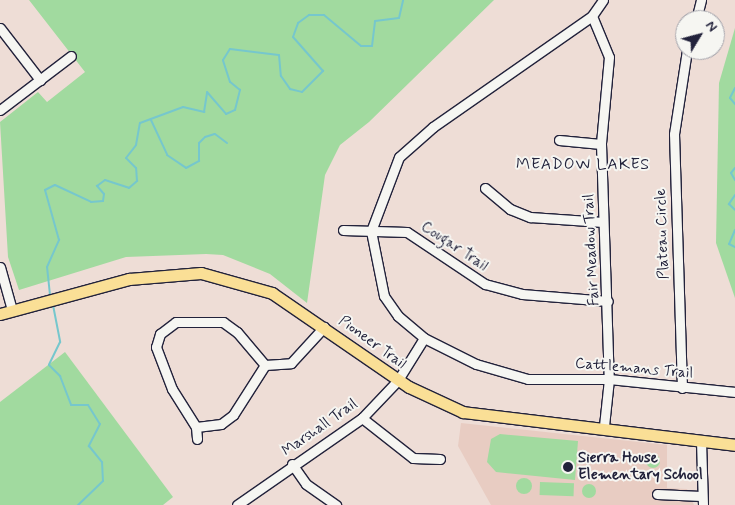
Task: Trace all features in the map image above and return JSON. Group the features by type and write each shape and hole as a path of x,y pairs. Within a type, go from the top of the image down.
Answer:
{"main road":[{"name":"Pioneer Trail","path":"0,314 65,295 149,275 201,273 272,293 324,327 398,380 433,401 478,416 604,426 701,442 735,445"}],"street":[{"path":"371,231 399,157 433,127 592,16 603,0"},
{"name":"Fair Meadow Trail","path":"592,16 609,57 602,144 609,379 604,426"},
{"path":"0,28 40,80"},
{"path":"0,110 71,56"},
{"name":"Plateau Circle","path":"682,388 674,134 685,60"},
{"path":"559,140 602,144"},
{"path":"485,188 510,209 530,217 603,222"},
{"name":"Cougar Trail","path":"343,230 407,232 421,238 485,284 522,294 608,301"},
{"name":"Cattlemans Trail","path":"371,231 384,296 398,316 424,338 476,364 528,379 609,379 735,392"},
{"path":"0,267 12,310"},
{"path":"197,439 196,427 158,360 156,347 166,326 192,320 223,322 265,365"},
{"path":"265,365 291,363 324,327"},
{"name":"Marshall Trail","path":"237,505 292,464 362,418 398,380 424,338"},
{"path":"196,427 221,424 233,415 265,365"},
{"path":"362,418 413,458 440,459"},
{"path":"656,494 702,500 701,442"},
{"path":"292,464 306,484 336,505"}],"shaded area":[{"name":"Sierra House Elementary School","path":"461,423 667,445 667,488 687,489 694,505 491,505 458,446"}],"green space":[{"path":"29,0 494,0 369,122 340,145 325,175 307,303 270,274 223,255 206,254 126,257 19,290 8,257 0,122 38,92 47,102 85,72"},
{"path":"735,28 735,298 716,243 719,83"},
{"path":"65,352 173,497 163,505 0,505 0,402"},
{"path":"500,434 578,441 575,480 496,472 487,462 491,439"},
{"path":"650,454 656,454 660,461 656,468 650,468 646,464 646,458"},
{"path":"524,478 532,486 524,494 516,486"},
{"path":"540,482 574,483 574,496 540,495"},
{"path":"589,484 594,486 596,491 594,496 589,498 584,496 582,491 584,486"}],"waterway":[{"path":"50,295 47,267 59,240 45,190 55,185 91,202 103,201 104,194 97,186 105,180 129,188 137,181 136,168 126,158 136,145 140,123 183,107 204,112 207,92 226,114 235,110 240,90 230,82 223,60 230,49 279,55 281,76 290,89 302,92 323,71 293,37 298,23 309,15 324,15 361,46 372,46 375,21 399,18 403,0"},
{"path":"735,88 730,98 735,104"},
{"path":"151,120 167,155 186,168 199,161 199,143 205,137 215,134 227,143"},
{"path":"735,168 731,173 735,180"},
{"path":"735,195 729,204 735,210"},
{"path":"735,230 729,244 735,247"},
{"path":"53,305 60,342 49,365 60,376 71,405 88,405 100,424 89,446 102,462 103,481 78,505"}],"place":[{"name":"Sierra House Elementary School","path":"568,467"}],"district":[{"name":"MEADOW LAKES","path":"583,165"}]}
